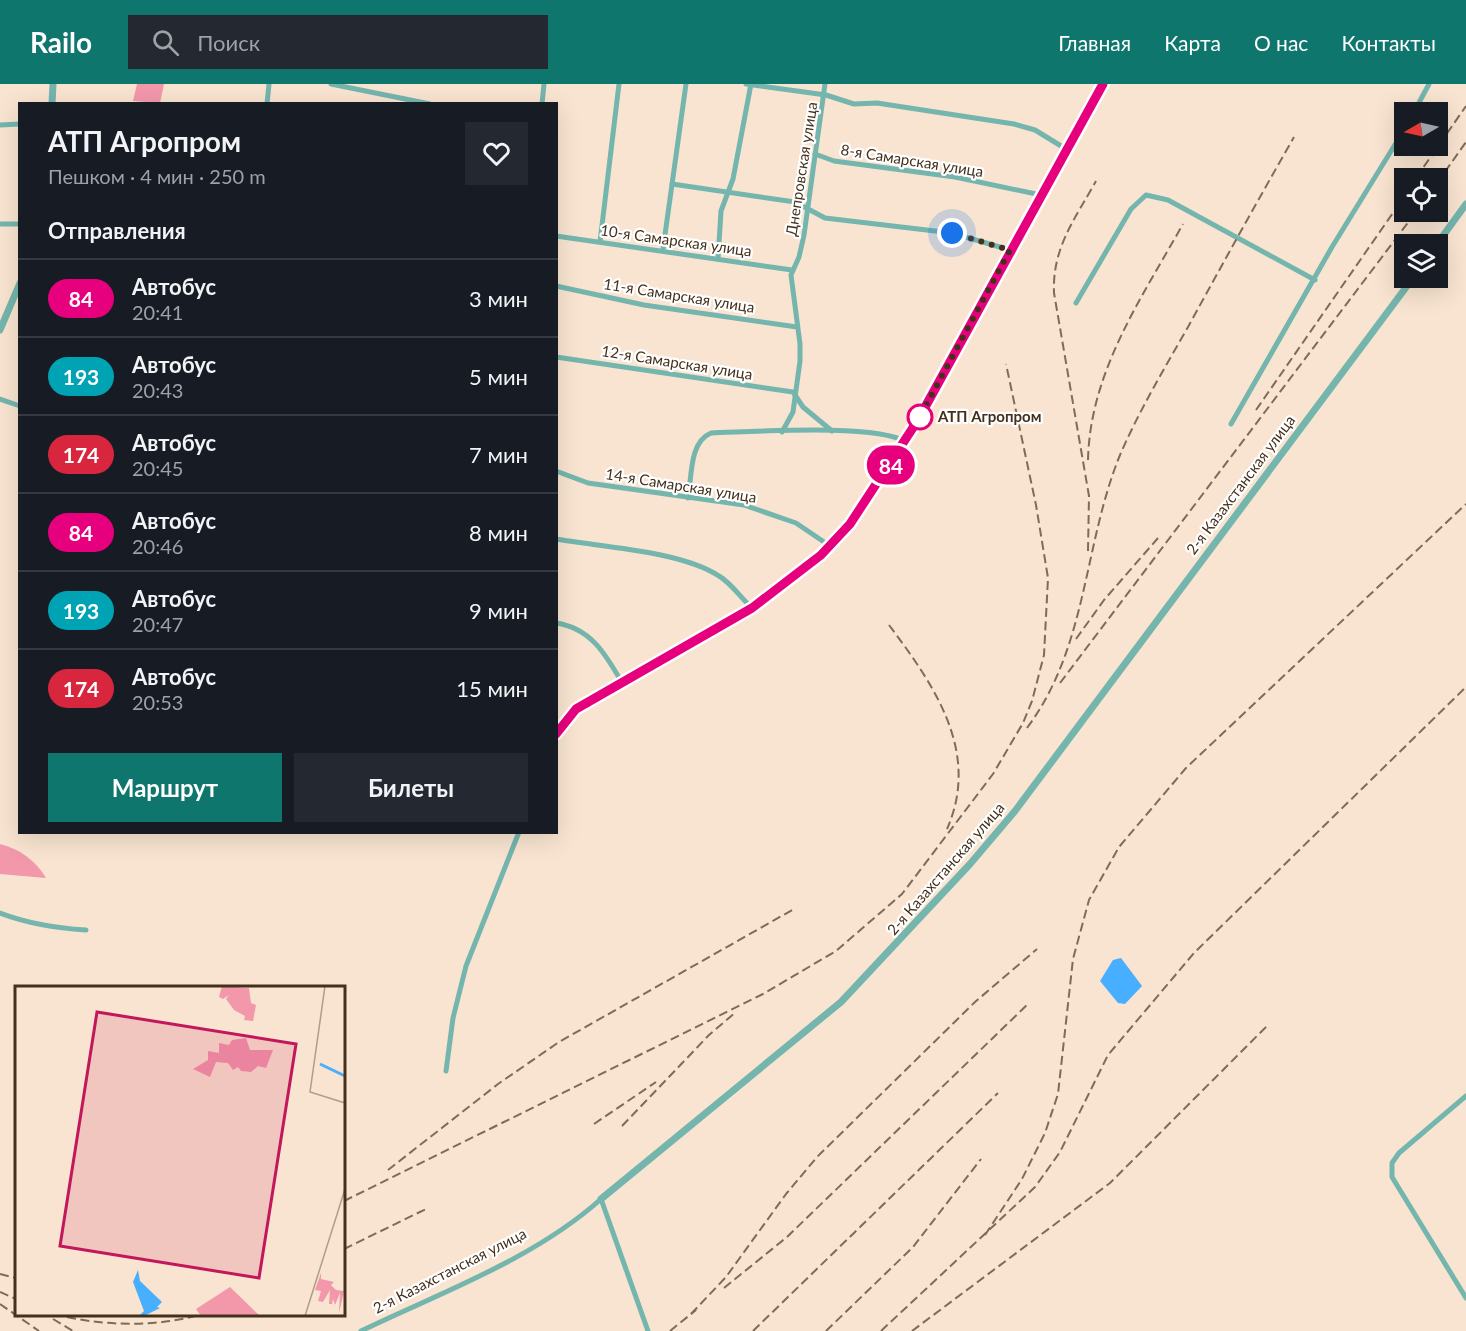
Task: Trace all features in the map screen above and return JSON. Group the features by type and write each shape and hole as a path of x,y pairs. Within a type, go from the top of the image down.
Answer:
{"street":[{"path":"52,102 53,84"},
{"path":"267,102 269,84"},
{"path":"331,84 420,102"},
{"path":"542,102 544,84"},
{"path":"600,242 619,84"},
{"path":"663,249 686,84"},
{"path":"718,259 721,211 733,179 749,84 826,95 854,104 877,103 1014,124 1035,130 1066,149"},
{"name":"Днепровская улица","path":"782,432 792,412 793,392 800,361 790,282 792,270 801,251 826,95 825,84"},
{"path":"558,732 576,709 621,681 752,608 830,546 861,510 906,442 1103,84"},
{"path":"1419,102 1429,84"},
{"path":"0,125 18,123"},
{"path":"1231,424 1394,147"},
{"name":"8-я Самарская улица","path":"815,154 834,161 956,177 1041,195"},
{"path":"672,184 795,202 825,218 952,233 1010,250"},
{"path":"1076,303 1131,209 1146,195 1168,200 1315,280"},
{"path":"1445,234 1465,209"},
{"path":"0,224 18,224"},
{"name":"10-я Самарская улица","path":"558,236 663,249 792,270"},
{"name":"11-я Самарская улица","path":"558,286 644,305 797,327"},
{"path":"0,330 18,288"},
{"name":"2-я Казахстанская улица","path":"361,1331 510,1260 583,1215 841,1002 970,864 1015,811 1406,288"},
{"path":"0,308 10,308"},
{"name":"12-я Самарская улица","path":"558,357 793,392"},
{"path":"793,392 803,407 832,431"},
{"path":"0,399 18,405"},
{"path":"688,498 697,445 702,437 711,432 832,431 896,435 906,442"},
{"name":"14-я Самарская улица","path":"558,472 588,483 744,506 796,523 830,546"},
{"path":"558,539 672,558 711,571 722,577 752,608"},
{"path":"558,623 580,628 611,663 621,681"},
{"path":"446,1071 453,1018 466,966 518,834"},
{"path":"0,913 27,923 53,928 86,930"},
{"path":"1466,1096 1399,1154 1392,1163 1392,1177 1466,1298"},
{"path":"601,1199 648,1331"}],"shaded area":[{"path":"137,84 164,84 160,102 133,101"},
{"path":"0,844 26,856 46,878 0,874"}],"water":[{"path":"1121,958 1142,986 1125,1004 1118,1003 1100,981 1113,960"}],"railway":[{"path":"1423,168 1466,106"},
{"path":"1027,728 1047,696 1062,664 1073,630 1108,489 1127,439 1152,390 1294,137"},
{"path":"1448,168 1466,142"},
{"path":"1088,551 1089,496 1054,293 1054,277 1066,234 1096,181"},
{"path":"1256,410 1394,211"},
{"path":"1060,683 1408,222"},
{"path":"1088,460 1091,428 1108,366 1135,308 1183,224"},
{"path":"345,1201 763,994 836,951 902,894 993,774 1023,723 1032,701 1044,655 1048,578 1036,505 1006,364"},
{"path":"985,1235 1022,1179 1045,1133 1058,1094 1073,959 1089,900 1119,847 1186,768 1466,504"},
{"path":"1076,639 1104,600 1158,538"},
{"path":"889,625 922,671 948,721 959,773 956,801 947,829"},
{"path":"881,1331 1035,1187 1060,1152 1108,1055 1194,953 1466,687"},
{"path":"388,1170 498,1084 559,1042 794,909"},
{"path":"691,1314 726,1277 786,1194 817,1157 975,1002 1037,949"},
{"path":"724,1288 787,1237 1029,1003"},
{"path":"622,1126 709,1035 736,1012"},
{"path":"912,1331 1110,1183 1267,1026"},
{"path":"594,1124 656,1082"},
{"path":"753,1331 998,1093"},
{"path":"826,1331 913,1247 981,1159"},
{"path":"345,1249 426,1209"},
{"path":"0,1274 15,1278"},
{"path":"0,1292 15,1299"},
{"path":"0,1304 15,1314"},
{"path":"670,1331 696,1310"},
{"path":"17,1316 39,1331"},
{"path":"63,1316 128,1324 166,1322 195,1316"},
{"path":"53,1319 73,1331"}],"bus line":[{"name":"84","path":"558,731 576,709 621,681 752,608 821,555 850,524 906,442 1103,84"}],"place":[{"name":"АТП Агропром","path":"920,417"}],"route":[{"path":"920,417 918,420 1010,250 952,233"}]}
